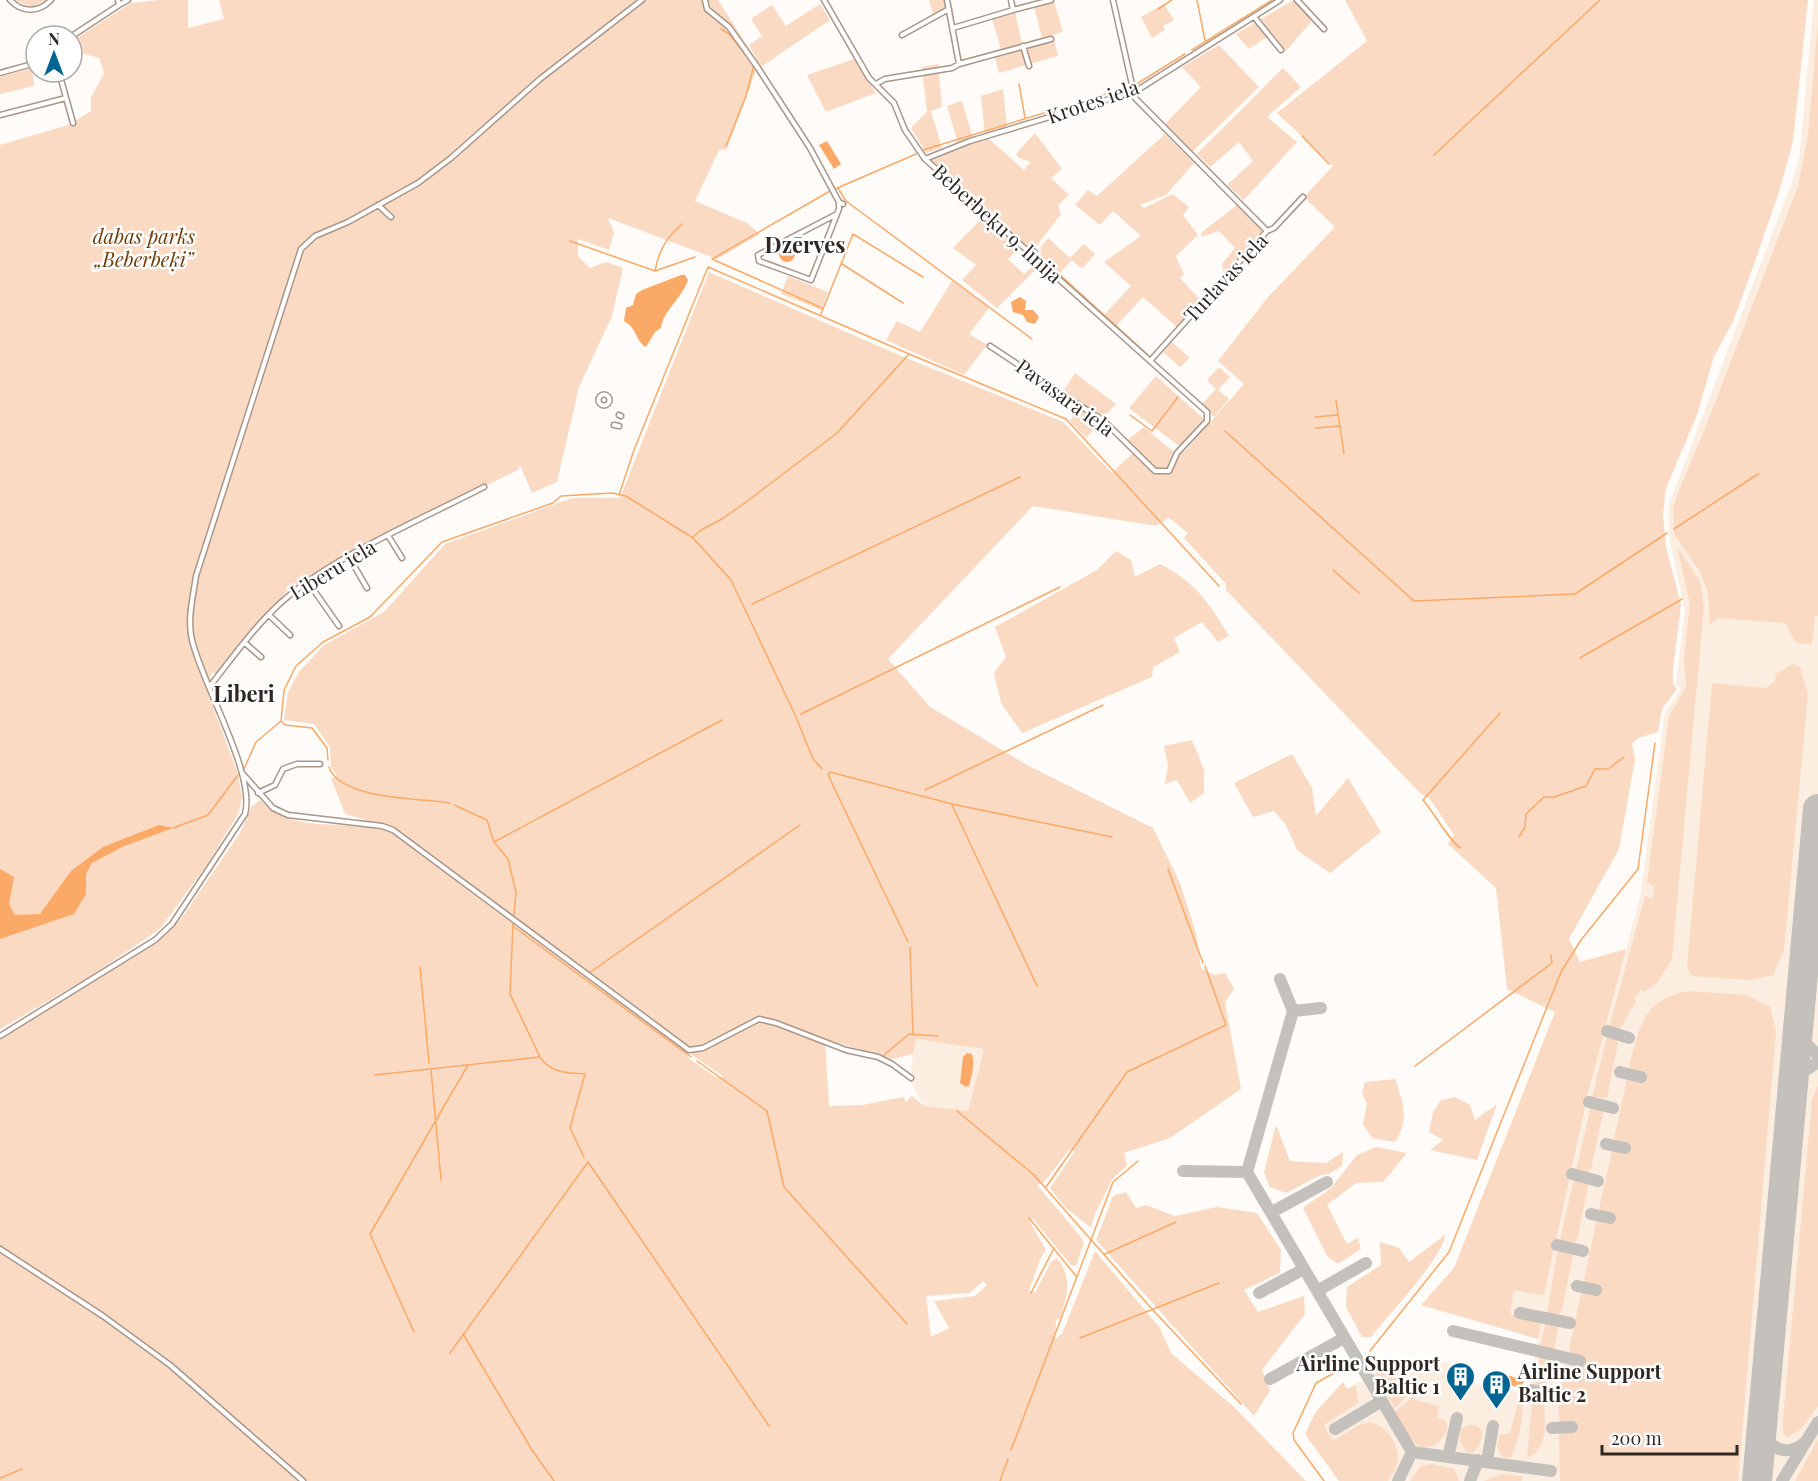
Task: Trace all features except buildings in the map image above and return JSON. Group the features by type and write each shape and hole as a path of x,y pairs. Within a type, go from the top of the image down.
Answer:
{"street":[{"path":"10,0 20,8 31,10 42,8 51,0"},
{"path":"84,27 118,3 128,0"},
{"path":"0,1036 155,940 172,924 245,814 248,796 242,772 192,641 190,629 196,576 301,249 315,236 348,222 418,183 451,158 540,79 642,0"},
{"path":"705,0 707,9 729,27 764,78 810,148 841,203 838,212 811,280 759,261 758,255 838,212"},
{"name":"Beberbeķu 9. līnija","path":"824,0 876,84 894,103 908,136 925,159 1207,412 1208,416"},
{"path":"946,0 959,64"},
{"path":"1011,0 1013,10"},
{"path":"953,28 1051,0"},
{"path":"1113,0 1132,92 1140,104 1267,231"},
{"name":"Krotes iela","path":"925,159 970,141 1132,92 1255,18 1280,0"},
{"path":"1297,0 1324,29"},
{"path":"902,36 949,9"},
{"path":"1255,18 1281,50"},
{"path":"876,84 885,79 952,68 959,64 1051,39"},
{"path":"1023,46 1029,66"},
{"path":"0,74 24,67"},
{"path":"62,84 73,123"},
{"path":"0,115 66,98"},
{"name":"Turlavas iela","path":"1150,361 1267,231 1274,228 1303,197"},
{"path":"378,205 391,217"},
{"name":"Pavasara iela","path":"990,346 1105,422 1155,471 1169,471 1177,453 1207,421 1208,416"},
{"name":"Liberu iela","path":"210,686 269,615 308,582 349,557 484,487"},
{"path":"389,537 402,558"},
{"path":"349,557 367,588"},
{"path":"308,582 339,626"},
{"path":"269,615 290,635"},
{"path":"245,643 261,657"},
{"path":"258,792 275,784 283,769 297,764 320,764"},
{"path":"242,772 273,808 288,815 382,826 393,830 689,1050 703,1048 759,1019 776,1023 846,1050 878,1057 911,1077"},
{"path":"0,1249 103,1316 170,1365 303,1481"}],"shaded area":[{"path":"1814,0 1818,0 1818,1481 1339,1481 1305,1434 1315,1413 1343,1382 1347,1389 1374,1374 1429,1359 1449,1363 1447,1379 1529,1394 1541,1320 1510,1314 1514,1290 1544,1295 1594,1071 1641,893 1665,712 1681,690 1676,684 1685,611 1669,535 1669,504 1795,174 1800,151"},
{"path":"827,141 841,164 834,169 819,145"},
{"path":"787,246 793,248 795,254 793,260 787,262 781,260 779,254 781,248"},
{"path":"685,275 688,280 685,287 665,316 661,328 655,332 646,347 640,342 632,327 624,321 626,308 633,305 636,294 642,290"},
{"path":"1020,297 1026,301 1025,310 1033,310 1039,317 1035,324 1027,322 1023,315 1013,312 1011,302"},
{"path":"159,825 173,828 122,847 92,863 86,874 86,894 74,914 0,939 0,869 14,877 9,904 15,915 40,914 71,871 103,847"},
{"path":"915,1039 984,1049 968,1112 924,1106 910,1080"},
{"path":"967,1053 972,1054 973,1066 969,1086 966,1087 960,1083 963,1057"},
{"path":"1506,1375 1524,1380 1522,1388 1504,1384"}],"green space":[{"path":"14,0 47,0 32,7"},
{"name":"dabas parks „Beberbeķi”","path":"188,0 188,28 224,19 219,0 718,0 758,62 749,45 762,36 751,19 772,5 786,26 820,4 830,20 761,67 759,63 727,149 719,150 695,201 747,223 760,234 717,259 608,218 614,232 609,250 578,239 578,256 590,268 606,262 623,268 612,316 579,387 557,482 532,493 520,465 518,470 358,548 286,592 217,675 213,672 205,686 237,771 242,797 239,812 208,863 160,929 89,977 0,1029 0,145 68,125 91,111 91,98 104,73 99,58 84,54 84,33 131,3"},
{"path":"929,0 944,0 946,8 933,14"},
{"path":"1294,0 1312,21 1286,51 1261,19"},
{"path":"1345,0 1808,0 1793,141 1779,192 1732,324 1714,356 1697,415 1666,488 1663,514 1666,547 1681,605 1673,668 1673,683 1677,689 1662,709 1658,732 1638,738 1632,744 1635,760 1619,849 1569,939 1580,962 1626,949 1589,1090 1544,1295 1514,1290 1510,1314 1541,1320 1538,1339 1421,1305 1454,1268 1555,1012 1507,989 1496,888 1448,844 1454,835 1430,799 1420,793 1226,590 1226,584 1184,538 1188,533 1169,518 1156,526 1033,506 888,659 930,707 1027,765 1153,828 1180,883 1196,933 1201,968 1214,975 1225,973 1234,989 1225,1002 1241,1089 1170,1138 1124,1153 1127,1166 1112,1179 1095,1214 1091,1228 1065,1207 1050,1188 1075,1151 1069,1150 1044,1182 1037,1185 1084,1243 1076,1266 1071,1265 1032,1218 1030,1222 1046,1250 1040,1259 1029,1291 1035,1293 1051,1262 1057,1258 1065,1273 1067,1288 1060,1319 1056,1320 1055,1339 1062,1334 1095,1251 1160,1328 1171,1353 1235,1408 1306,1481 0,1481 0,1040 157,943 183,916 240,833 252,806 260,800 272,810 296,820 363,827 366,820 345,814 331,778 337,776 331,767 330,747 314,724 284,720 288,692 299,672 324,645 384,612 445,544 572,498 620,498 709,272 899,355 1063,422 1112,473 1135,451 1126,441 1144,427 1175,453 1185,451 1244,384 1218,361 1268,297 1335,227 1304,197 1333,166 1277,113 1367,41","holes":["825,1039 892,1059 913,1054 916,1039 984,1049 968,1111 924,1106 912,1096 906,1102 903,1097 863,1105 829,1106","689,1053 723,1076 723,1077 715,1077 687,1057","983,1281 987,1285 975,1296 934,1301 949,1328 931,1337 926,1296 970,1293"]},
{"path":"1054,1 1063,32 1053,35 1058,56 999,73 993,51 1001,49 992,19 1015,12 1022,43 1042,37 1034,7"},
{"path":"1164,4 1174,20 1163,26 1165,30 1152,38 1141,17"},
{"path":"1256,22 1268,36 1249,49 1236,34"},
{"path":"1818,22 1818,616 1815,616 1812,644 1796,643 1785,623 1717,618 1709,625 1706,585 1674,534 1673,508 1798,186 1808,135"},
{"path":"1219,45 1259,87 1192,152 1165,124 1201,87 1182,67"},
{"path":"854,59 876,93 826,112 807,75"},
{"path":"938,64 942,107 931,111 942,148 926,153 911,128 927,112 922,67"},
{"path":"1283,68 1301,87 1267,117 1297,142 1244,200 1227,185 1253,161 1239,142 1210,167 1197,154"},
{"path":"24,70 24,84 34,84 34,86 0,94 0,77"},
{"path":"1003,89 1007,128 985,134 981,96"},
{"path":"962,101 973,138 958,143 947,106"},
{"path":"1035,133 1062,169 1051,178 1069,195 1058,205 1061,214 1032,252 929,159 988,138 1024,170 1031,162 1019,158 1016,154"},
{"path":"1165,134 1194,163 1166,195 1140,205 1144,208 1173,194 1189,207 1183,215 1198,235 1176,256 1184,274 1180,278 1201,301 1178,328 1143,297 1115,327 1103,316 1131,286 1104,262 1141,236 1113,211 1100,225 1075,205 1088,190 1097,196"},
{"path":"1238,204 1260,226 1262,234 1224,275 1222,264 1235,248 1219,231 1202,237 1201,233"},
{"path":"983,217 1018,249 1008,259 1024,274 1035,264 1038,267 997,308 962,280 976,265 953,248"},
{"path":"1048,238 1070,258 1084,244 1095,254 1082,269 1072,260 1060,273 1037,252"},
{"path":"788,276 828,292 821,310 781,294"},
{"path":"952,281 989,308 969,334 987,345 964,375 886,340 897,321 920,332"},
{"path":"1172,342 1190,358 1180,367 1163,352"},
{"path":"1219,367 1230,377 1218,390 1229,399 1214,417 1201,405 1216,389 1207,380"},
{"path":"1075,373 1116,404 1103,418 1063,392"},
{"path":"1156,376 1204,419 1179,446 1129,408"},
{"path":"1079,408 1100,422 1086,438 1070,421"},
{"path":"1677,546 1700,582 1704,607 1672,959 1657,983 1644,992 1641,990 1634,999 1636,1001 1621,1028 1609,1028 1645,896 1653,898 1654,886 1647,883 1669,716 1686,687 1684,657 1690,604"},
{"path":"1116,551 1131,560 1135,577 1160,564 1183,578 1208,603 1229,636 1218,642 1202,622 1174,638 1180,652 1153,667 1152,677 1022,733 1001,703 994,673 1006,657 995,627 1097,570"},
{"path":"1793,664 1800,667 1808,695 1784,950 1773,975 1750,980 1692,976 1687,968 1712,683 1766,688 1775,681 1776,674"},
{"path":"1192,740 1204,770 1204,793 1190,803 1177,780 1165,784 1168,765 1164,746"},
{"path":"1292,754 1312,788 1316,816 1348,778 1381,832 1330,873 1297,850 1286,825 1274,811 1253,817 1234,783"},
{"path":"1689,991 1746,995 1770,1007 1776,1032 1738,1481 1560,1481 1559,1436 1560,1433 1574,1432 1574,1423 1560,1423 1558,1407 1566,1365 1568,1363 1581,1366 1583,1357 1571,1353 1569,1349 1581,1294 1583,1292 1596,1294 1598,1285 1586,1283 1584,1280 1596,1223 1598,1221 1611,1223 1613,1214 1599,1209 1612,1151 1626,1151 1627,1144 1614,1139 1627,1079 1641,1081 1643,1073 1629,1067 1640,1028 1652,1008 1662,1000"},
{"path":"1607,1036 1615,1038 1618,1043 1607,1098 1592,1097"},
{"path":"1395,1079 1404,1110 1400,1134 1395,1142 1372,1138 1363,1124 1367,1104 1362,1093 1365,1082"},
{"path":"1818,1085 1818,1406 1799,1431 1787,1437 1783,1433 1783,1419 1812,1100"},
{"path":"1455,1097 1470,1105 1475,1120 1497,1104 1477,1160 1430,1150 1443,1140 1429,1132 1433,1112 1441,1100"},
{"path":"1591,1106 1600,1107 1603,1113 1591,1169 1586,1173 1576,1170"},
{"path":"1276,1125 1290,1161 1326,1163 1343,1152 1342,1166 1286,1193 1270,1187 1264,1172"},
{"path":"1376,1147 1407,1153 1383,1182 1356,1183 1327,1205 1347,1244 1358,1238 1361,1249 1338,1264 1327,1256 1303,1208 1331,1188 1357,1155"},
{"path":"1574,1178 1585,1180 1588,1186 1577,1240 1574,1242 1560,1240"},
{"path":"1126,1192 1136,1208 1146,1205 1175,1216 1217,1207 1257,1213 1281,1250 1280,1273 1244,1290 1258,1312 1304,1296 1305,1314 1262,1370 1270,1390 1254,1416 1096,1240 1113,1196"},
{"path":"1445,1235 1435,1257 1414,1286 1371,1337 1362,1337 1346,1307 1347,1287 1381,1265 1380,1242 1399,1248 1409,1262"},
{"path":"1558,1248 1573,1255 1562,1311 1557,1315 1547,1313"},
{"path":"1546,1320 1556,1323 1558,1328 1554,1349 1540,1348"},
{"path":"1540,1355 1549,1357 1551,1360 1545,1386 1535,1385"},
{"path":"1429,1359 1422,1364 1409,1366 1409,1379 1421,1383 1395,1408 1374,1374"},
{"path":"1343,1382 1347,1389 1356,1385 1358,1403 1324,1425 1333,1441 1363,1424 1372,1423 1383,1428 1395,1445 1398,1458 1388,1481 1339,1481 1305,1434 1315,1413"},
{"path":"1533,1392 1544,1397 1545,1423 1540,1447 1527,1458"},
{"path":"1415,1395 1415,1400 1439,1406 1437,1418 1444,1420 1448,1426 1439,1442 1422,1448 1411,1440 1395,1412"},
{"path":"1519,1399 1522,1419 1518,1437 1511,1458 1502,1457 1497,1447 1499,1435 1510,1433"},
{"path":"1469,1425 1478,1426 1483,1432 1479,1447 1472,1453 1467,1452 1460,1442 1460,1429"},
{"path":"1818,1439 1818,1481 1795,1481"},
{"path":"1432,1464 1454,1469 1459,1481 1410,1481 1421,1466"},
{"path":"1501,1474 1522,1476 1522,1481 1484,1481"}],"waterway":[{"path":"1158,9 1172,0"},
{"path":"1197,0 1205,40"},
{"path":"1192,50 1272,0"},
{"path":"1434,155 1600,0"},
{"path":"721,29 729,34 754,65 746,96 726,146"},
{"path":"1135,85 1185,54"},
{"path":"1019,84 1025,118"},
{"path":"923,150 1129,87"},
{"path":"1130,95 1162,128"},
{"path":"1167,133 1194,161"},
{"path":"1302,136 1329,164"},
{"path":"835,189 916,154"},
{"path":"1203,169 1227,194"},
{"path":"838,188 846,201 1032,339"},
{"path":"712,259 830,191"},
{"path":"655,271 664,245 682,224"},
{"path":"821,314 853,234 923,277"},
{"path":"570,241 655,271 695,257"},
{"path":"1040,257 1043,260"},
{"path":"712,259 822,308"},
{"path":"842,264 903,303"},
{"path":"1048,264 1147,354"},
{"path":"619,495 634,450 708,267 909,354 837,433 746,502 693,537"},
{"path":"909,354 1066,419 1219,586"},
{"path":"1130,415 1152,431 1178,397"},
{"path":"1336,400 1344,454"},
{"path":"1315,417 1337,415"},
{"path":"1316,428 1339,426"},
{"path":"1225,431 1414,601 1575,594 1667,533"},
{"path":"1674,529 1758,474"},
{"path":"752,604 1020,477"},
{"path":"244,769 256,742 281,721 284,690 296,666 323,642 370,617 442,542 553,503 561,496 612,493 626,496 693,538 731,580 796,717 813,759 822,769"},
{"path":"1333,570 1359,593"},
{"path":"801,714 1060,587"},
{"path":"1580,658 1682,599"},
{"path":"925,790 1103,705"},
{"path":"1461,848 1452,840 1423,800 1500,713"},
{"path":"494,842 722,720"},
{"path":"281,721 285,725 312,728 327,748 328,760"},
{"path":"1370,1351 1449,1252 1561,972 1581,940 1638,869 1655,743"},
{"path":"1519,837 1525,827 1526,814 1544,797 1554,797 1586,786 1595,769 1608,769 1624,757"},
{"path":"329,767 336,778 364,792 450,803"},
{"path":"908,942 828,775 830,772 952,804 1112,837"},
{"path":"173,828 208,815 238,775"},
{"path":"454,805 487,820 494,842 508,859 516,892 514,915"},
{"path":"952,805 1037,986"},
{"path":"589,973 800,825"},
{"path":"1168,869 1203,963"},
{"path":"513,924 510,994 540,1057 554,1069 585,1074 570,1128 584,1157"},
{"path":"514,927 691,1057"},
{"path":"910,947 913,1034"},
{"path":"1415,1066 1552,963 1551,955"},
{"path":"1046,1187 1127,1072 1226,1025 1205,966"},
{"path":"420,967 429,1063"},
{"path":"884,1055 909,1034 938,1036"},
{"path":"375,1075 540,1057"},
{"path":"697,1061 767,1111 784,1187 907,1324"},
{"path":"414,1332 370,1234 468,1065"},
{"path":"431,1070 441,1180"},
{"path":"957,1111 1034,1175 1151,1308 1241,1404"},
{"path":"1011,1450 1113,1182 1138,1161"},
{"path":"450,1353 588,1162 769,1426"},
{"path":"1029,1218 1076,1276"},
{"path":"1105,1254 1176,1222"},
{"path":"1031,1293 1054,1248"},
{"path":"1080,1338 1219,1283"},
{"path":"463,1334 532,1450 554,1481"},
{"path":"1324,1481 1294,1440 1293,1433 1316,1383 1345,1367"},
{"path":"1000,1481 1008,1459"},
{"path":"0,1478 22,1469"}],"taxiway":[{"path":"1280,979 1293,1011 1247,1172 1412,1452 1551,1471"},
{"path":"1293,1011 1321,1008"},
{"path":"1799,1019 1804,1042 1818,1055"},
{"path":"1607,1031 1629,1038"},
{"path":"1792,1093 1800,1074 1818,1062"},
{"path":"1620,1072 1641,1077"},
{"path":"1589,1102 1613,1108"},
{"path":"1606,1144 1625,1148"},
{"path":"1183,1171 1247,1172"},
{"path":"1572,1174 1598,1181"},
{"path":"1272,1212 1327,1182"},
{"path":"1591,1214 1610,1218"},
{"path":"1557,1245 1583,1251"},
{"path":"1317,1291 1366,1263"},
{"path":"1259,1293 1304,1269"},
{"path":"1577,1286 1596,1290"},
{"path":"1520,1313 1570,1323"},
{"path":"1453,1331 1580,1361"},
{"path":"1270,1379 1344,1338"},
{"path":"1532,1390 1555,1395"},
{"path":"1335,1429 1380,1402"},
{"path":"1448,1457 1457,1418"},
{"path":"1782,1481 1818,1422"},
{"path":"1487,1461 1493,1426"},
{"path":"1552,1428 1572,1427"},
{"path":"1762,1428 1769,1441 1778,1449 1791,1450 1804,1443"},
{"path":"1398,1481 1412,1452"},
{"path":"1470,1481 1478,1460"}],"runway":[{"path":"1757,1481 1818,809"}],"place":[{"name":"Airline Support Baltic 1","path":"1461,1402"},
{"name":"Airline Support Baltic 2","path":"1497,1410"}],"district":[{"name":"Dzērves","path":"805,245"},
{"name":"Liberi","path":"244,694"}]}
